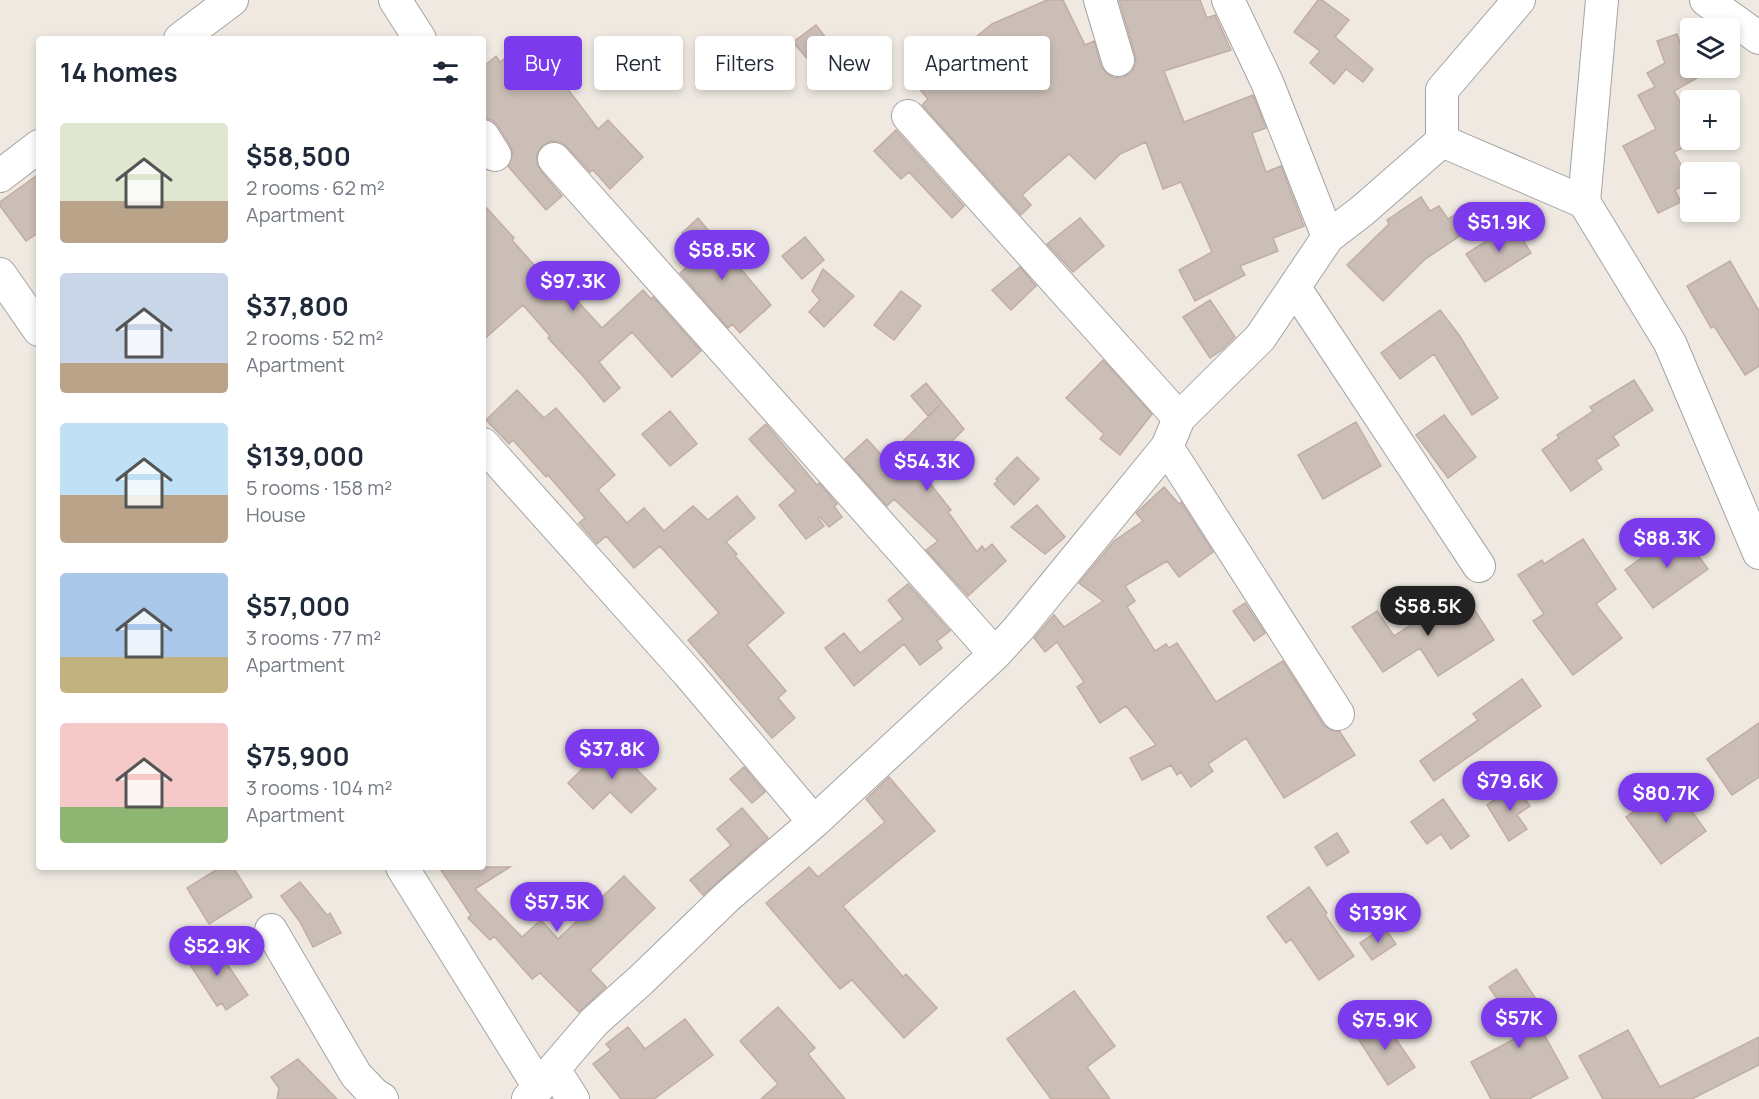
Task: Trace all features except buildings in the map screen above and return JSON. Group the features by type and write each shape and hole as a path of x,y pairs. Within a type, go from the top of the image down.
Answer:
{"street":[{"path":"184,36 232,0"},
{"path":"395,0 418,36"},
{"path":"1100,0 1118,60"},
{"path":"1228,0 1268,82 1328,237"},
{"path":"540,1085 594,1022 641,980 726,897 814,822 995,654 1019,628 1167,447 1179,418 1260,338 1328,237 1362,211 1442,141 1442,90 1519,0"},
{"path":"1584,202 1602,0"},
{"path":"1706,0 1759,38"},
{"path":"908,116 1179,418"},
{"path":"1442,141 1584,202 1670,343 1759,553"},
{"path":"0,176 36,148"},
{"path":"554,159 995,654"},
{"path":"0,274 36,326"},
{"path":"1294,288 1479,566"},
{"path":"486,447 658,640 814,822"},
{"path":"1167,447 1338,714"},
{"path":"404,870 540,1085 573,1099"},
{"path":"271,930 356,1076 382,1099"}]}
